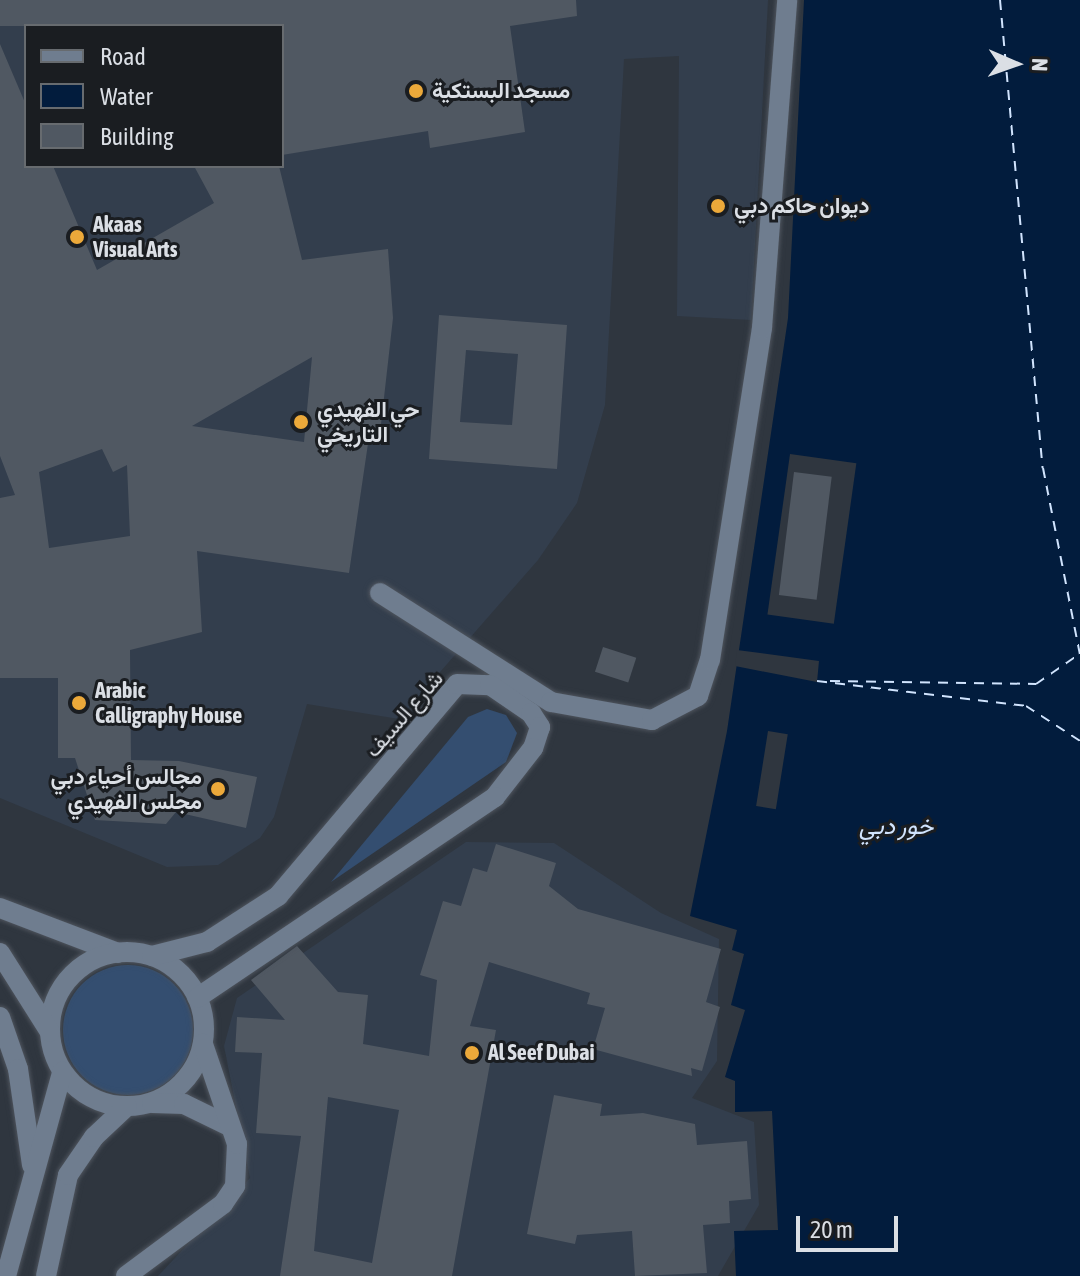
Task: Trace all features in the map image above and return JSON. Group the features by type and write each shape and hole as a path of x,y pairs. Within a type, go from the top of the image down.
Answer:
{"street":[{"path":"380,593 551,702 652,720 698,696 710,660 762,328 787,0"},
{"name":"شارع السيف","path":"152,956 207,942 278,896 457,684 490,685 531,713 540,727 533,748 495,797 197,998"},
{"path":"0,908 118,953 152,956 186,980 197,998 203,1043 240,1165 223,1204 126,1276"},
{"path":"0,953 50,1032 62,1072 87,1096 127,1106 184,1104 227,1125"},
{"path":"50,1032 72,976 118,953"},
{"path":"0,1017 29,1123 33,1185"},
{"path":"151,1103 190,1074 203,1043"},
{"path":"6,1276 62,1072"},
{"path":"46,1276 68,1175 94,1137 127,1106"}],"shaded area":[{"name":"حي الفهيدي التاريخي","path":"0,0 768,0 751,320 677,316 679,56 624,59 605,405 577,503 538,560 399,719 307,704 274,817 260,838 218,865 167,867 0,798"},
{"path":"487,709 506,715 517,733 506,762 331,882 468,717"},
{"name":"Al Seef Dubai","path":"466,842 554,843 661,913 719,939 717,1061 692,1098 754,1122 759,1205 718,1276 158,1276 250,1178 224,1046 237,998"},
{"path":"128,965 153,970 174,984 188,1005 193,1030 188,1055 174,1076 153,1090 128,1095 103,1090 82,1076 68,1055 63,1030 68,1005 82,984 103,970"}],"water":[{"name":"خور دبي","path":"804,0 1080,0 1080,1276 736,1276 734,1231 778,1230 772,1111 735,1112 735,1081 725,1077 745,1010 731,1005 744,954 732,950 737,930 690,916 727,731 788,318"}],"pier":[{"path":"790,454 856,463 834,624 767,614"},
{"path":"737,650 819,661 817,682 735,666"},
{"path":"768,731 788,734 776,809 756,806"}],"building":[{"name":"مسجد البستكية","path":"0,0 576,0 577,16 510,26 525,132 430,148 428,131 284,155 284,24 0,26"},
{"path":"0,44 24,100 24,168 54,168 97,270 214,203 195,168 279,168 302,260 388,249 393,318 380,433 370,430 349,573 197,551 202,632 130,650 131,760 179,761 257,777 246,828 176,812 166,824 95,820 75,758 58,758 58,678 0,678 0,498 15,495 0,456","holes":["312,357 304,442 192,426","102,449 113,472 127,465 130,536 49,548 39,472"]},
{"path":"439,315 567,325 557,469 429,459","holes":["466,350 518,354 512,425 460,422"]},
{"path":"794,472 832,477 817,600 779,595"},
{"path":"603,647 636,658 628,683 595,672"},
{"path":"496,844 556,863 549,886 578,909 721,949 706,1002 720,1007 702,1071 691,1068 692,1076 593,1049 605,1008 587,1004 590,993 489,962 470,1026 496,1030 452,1276 280,1276 301,1136 256,1133 262,1053 235,1052 237,1017 285,1020 251,980 297,946 338,992 368,995 363,1044 429,1056 437,980 420,975 443,901 461,906 473,868 487,872","holes":["328,1097 399,1110 372,1263 314,1251"]},
{"path":"554,1095 602,1104 600,1116 643,1113 695,1124 697,1145 747,1141 751,1199 729,1201 730,1223 703,1225 707,1273 635,1276 632,1231 577,1235 575,1244 527,1234"}],"ferry route":[{"path":"1000,0 1043,468 1080,655"},
{"path":"830,681 1036,684 1078,655"},
{"path":"817,681 1026,706 1080,741"}],"place":[{"name":"مسجد البستكية","path":"416,91"},
{"name":"ديوان حاكم دبي","path":"718,206"},
{"name":"Akaas Visual Arts","path":"77,237"},
{"name":"حي الفهيدي التاريخي","path":"301,422"},
{"name":"Arabic Calligraphy House","path":"79,703"},
{"name":"مجالس أحياء دبي مجلس الفهيدي","path":"218,789"},
{"name":"Al Seef Dubai","path":"472,1053"}]}
